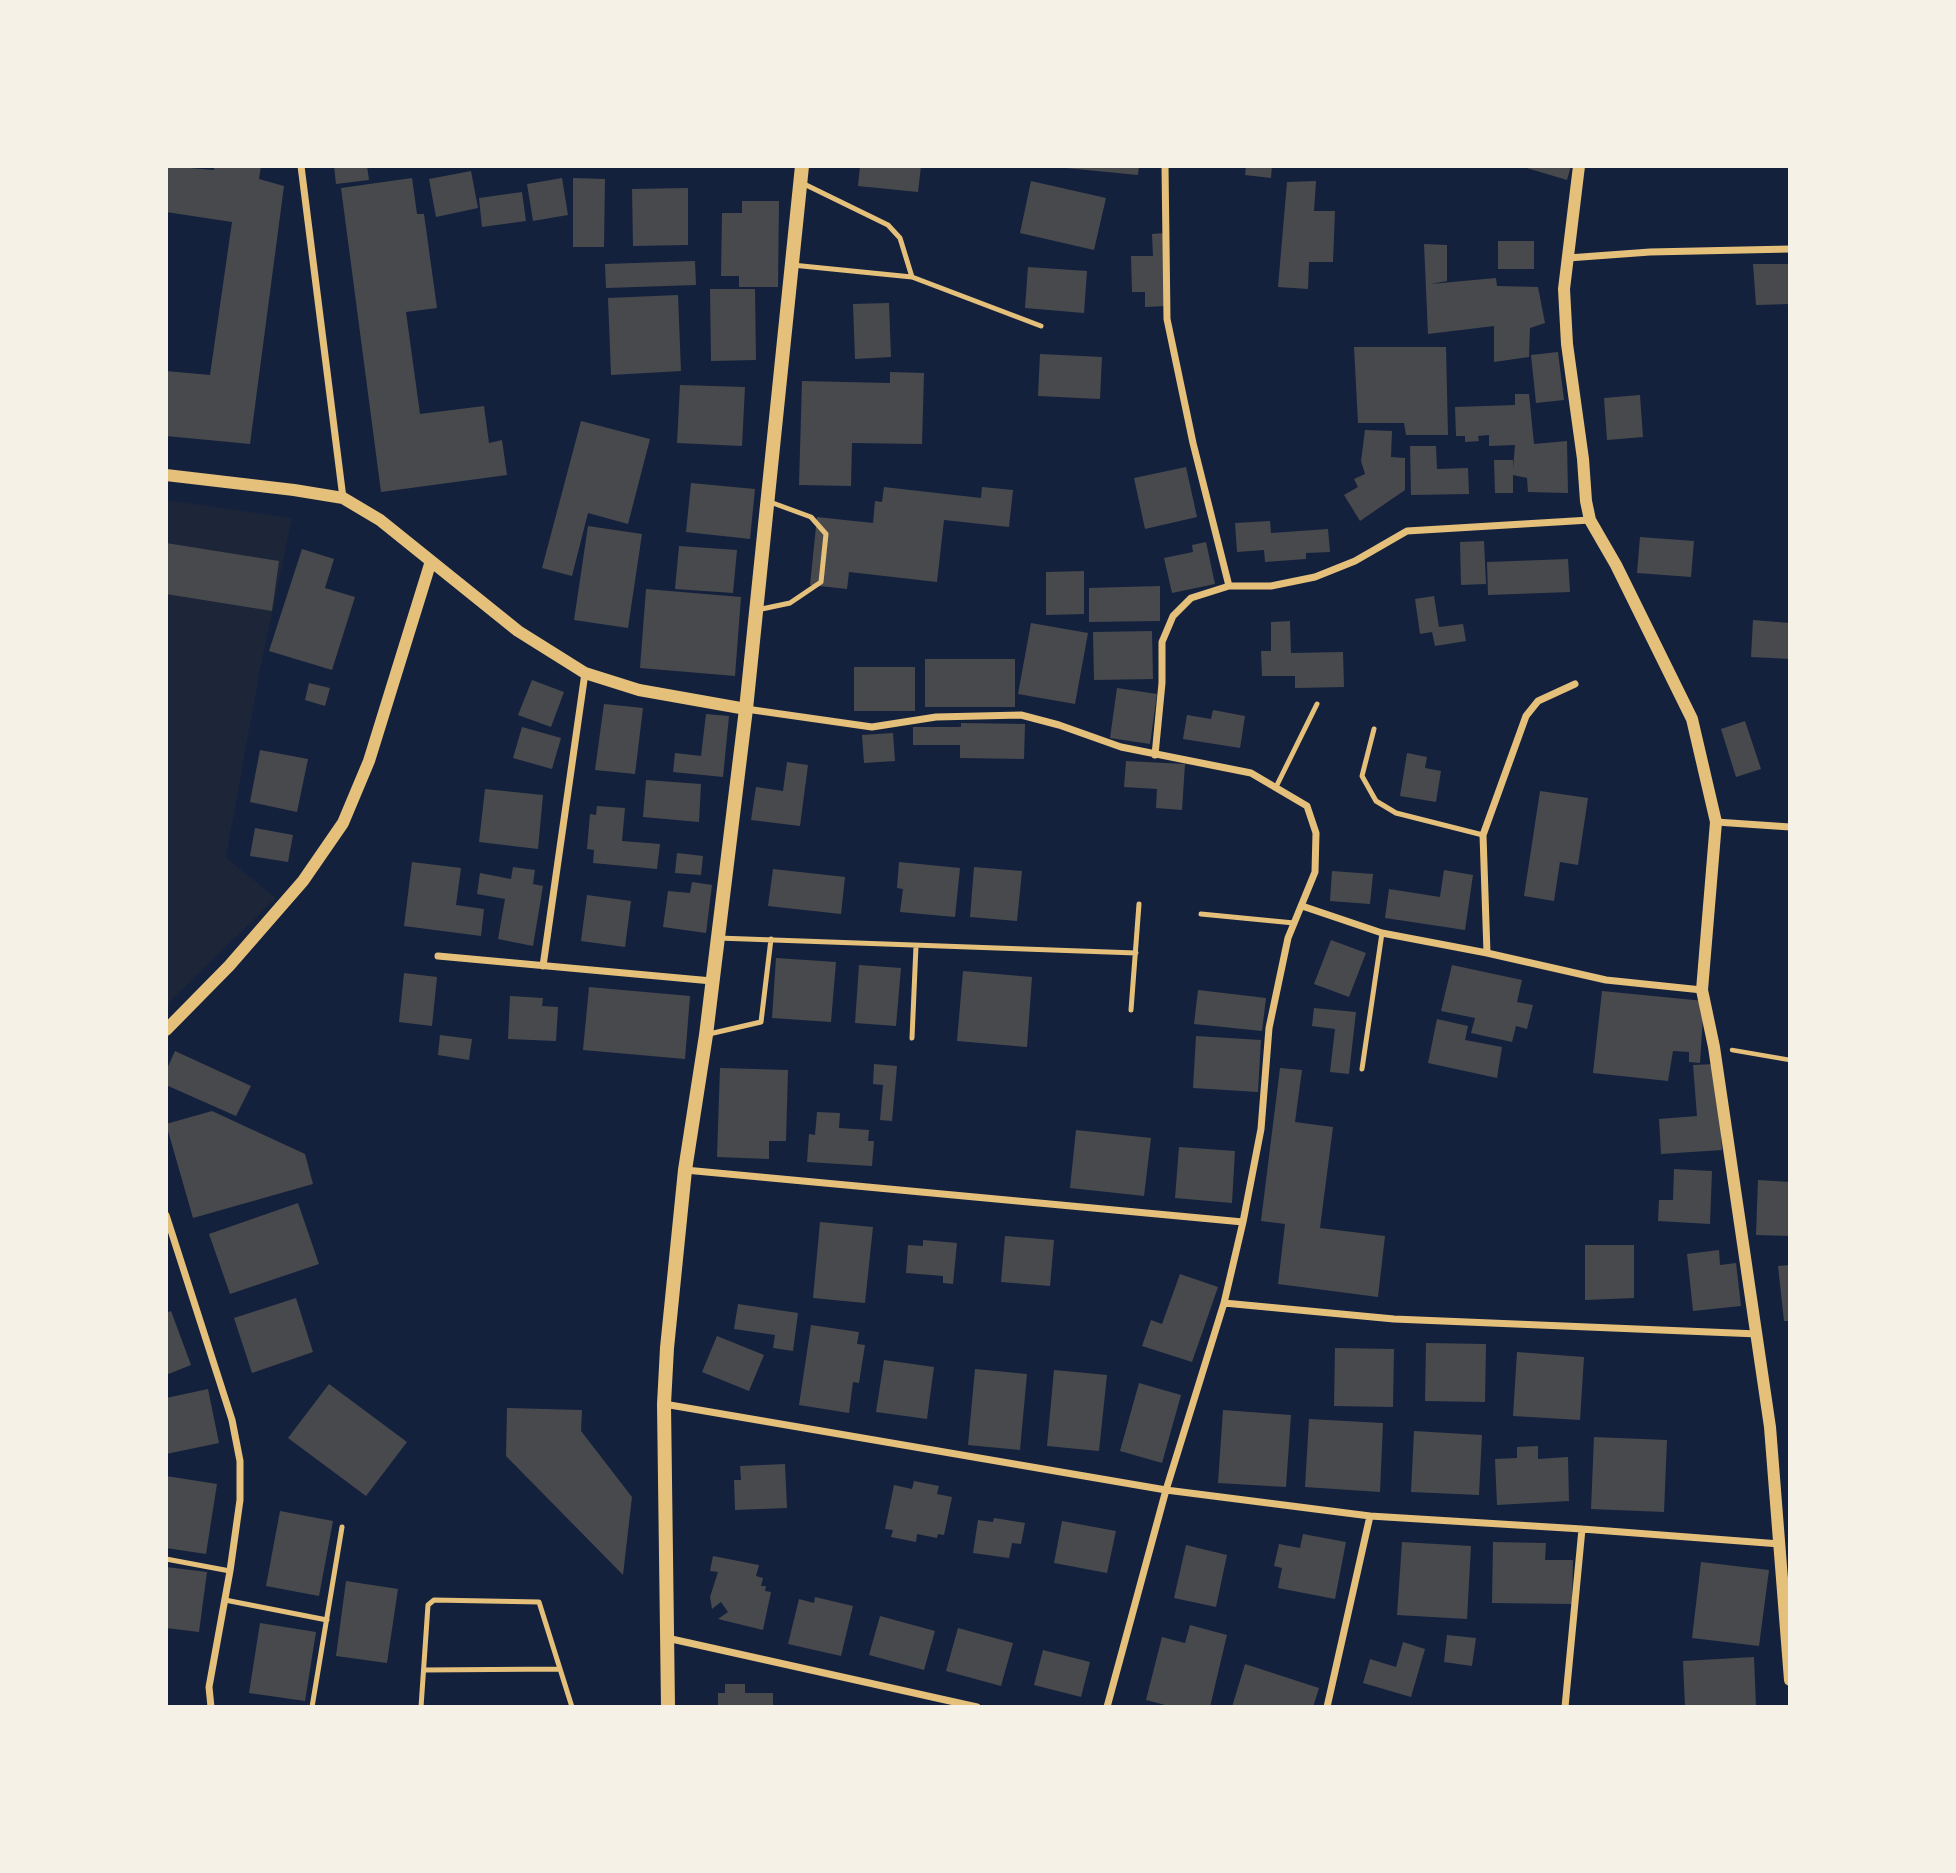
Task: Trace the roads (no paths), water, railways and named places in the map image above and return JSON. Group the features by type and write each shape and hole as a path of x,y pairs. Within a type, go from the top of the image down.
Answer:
{"main road":[{"path":"668,1707 664,1404 685,1170 706,1035 746,709 802,166"}],"street":[{"path":"301,166 343,498"},
{"path":"1165,166 1167,319 1193,443 1229,586"},
{"path":"1579,166 1564,289 1567,344 1590,520 1616,565 1692,719 1716,822 1702,990 1714,1047 1770,1427 1790,1680"},
{"path":"1567,258 1650,252 1790,249"},
{"path":"166,475 343,498 380,520 518,631 585,673 639,691 872,727 936,717 1021,715 1121,747 1251,773 1307,806 1316,833 1315,872 1288,937 1269,1028 1261,1129 1243,1222 1224,1303 1166,1490 1107,1707"},
{"path":"1154,755 1162,682 1162,642 1173,616 1191,598 1229,586 1271,586 1315,577 1355,561 1407,531 1590,520"},
{"path":"166,1030 229,966 303,881 343,823 369,761 431,561"},
{"path":"543,966 585,673"},
{"path":"1487,953 1483,835 1526,716 1538,701 1575,684"},
{"path":"1716,822 1790,827"},
{"path":"1302,906 1382,933 1606,980 1702,990"},
{"path":"438,956 713,981"},
{"path":"685,1170 1243,1222"},
{"path":"166,1216 232,1420 240,1461 240,1500 209,1687 211,1707"},
{"path":"1224,1303 1394,1319 1758,1334"},
{"path":"664,1404 1166,1490 1370,1516 1780,1545"},
{"path":"1327,1707 1370,1516"},
{"path":"1565,1707 1583,1529"},
{"path":"667,1639 977,1707"}],"lane":[{"path":"800,182 888,225 900,238 912,277"},
{"path":"792,265 912,277 1041,326"},
{"path":"756,610 790,603 821,582 826,534 811,517 768,501"},
{"path":"1276,787 1317,704"},
{"path":"1374,729 1362,776 1376,801 1396,813 1483,835"},
{"path":"1132,1010 1139,904"},
{"path":"1200,914 1294,923"},
{"path":"1362,1069 1382,933"},
{"path":"718,938 1136,953"},
{"path":"706,1035 761,1022 771,939"},
{"path":"912,1038 916,946"},
{"path":"312,1707 342,1527"},
{"path":"166,1559 230,1570"},
{"path":"225,1600 327,1620"},
{"path":"421,1707 428,1605 434,1600 539,1602 572,1707"},
{"path":"424,1670 560,1669"}]}
